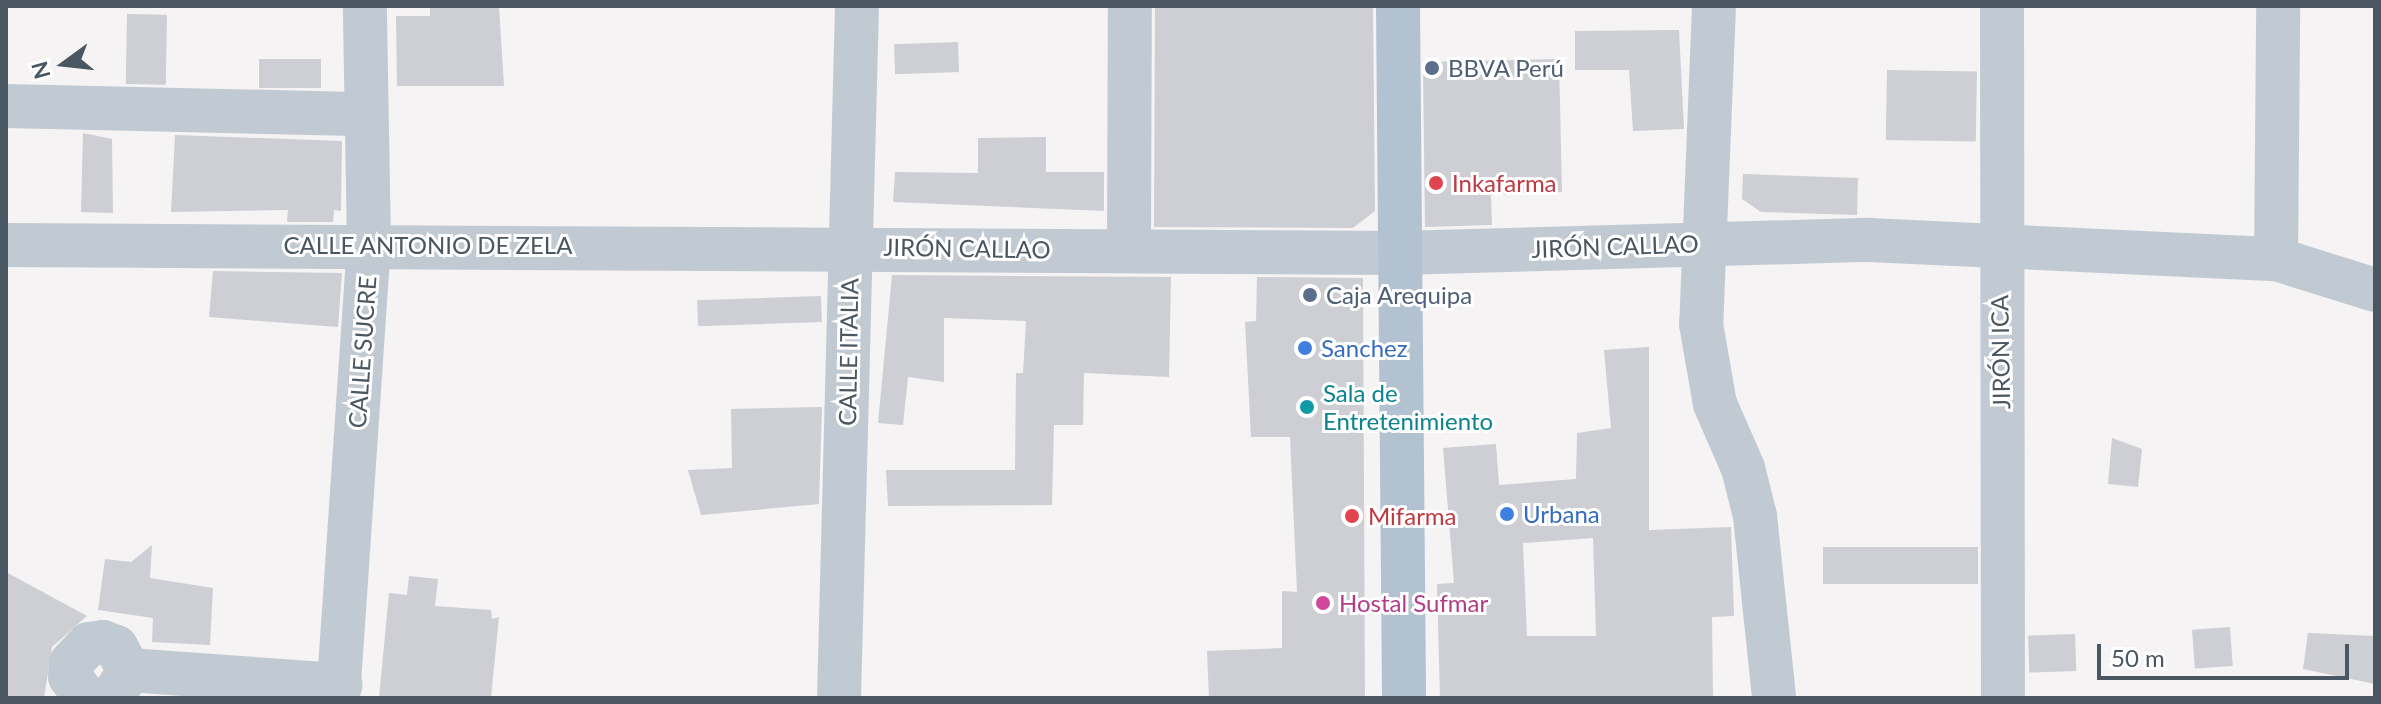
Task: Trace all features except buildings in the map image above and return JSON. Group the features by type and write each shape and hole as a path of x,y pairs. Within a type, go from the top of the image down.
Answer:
{"main road":[{"path":"1398,6 1404,698"}],"street":[{"name":"CALLE SUCRE","path":"339,691 369,245 365,6"},
{"name":"CALLE ITALIA","path":"839,698 857,6"},
{"path":"1129,249 1130,6"},
{"path":"1714,6 1703,243 1707,372 1755,516 1774,698"},
{"name":"JIRÓN ICA","path":"2002,6 1999,244 2003,698"},
{"path":"2276,259 2278,6"},
{"path":"6,106 366,114"},
{"name":"JIRÓN CALLAO","path":"850,246 1398,253 1703,243 1999,244 2276,259 2375,290"},
{"name":"CALLE ANTONIO DE ZELA","path":"6,245 850,246"},
{"path":"86,698 70,677 71,663 89,644 116,647 120,684 339,691"}],"place":[{"name":"BBVA Perú","path":"1432,68"},
{"name":"Inkafarma","path":"1436,183"},
{"name":"Caja Arequipa","path":"1310,295"},
{"name":"Sanchez","path":"1305,348"},
{"name":"Sala de Entretenimiento","path":"1307,407"},
{"name":"Urbana","path":"1507,514"},
{"name":"Mifarma","path":"1352,516"},
{"name":"Hostal Sufmar","path":"1323,603"}]}
